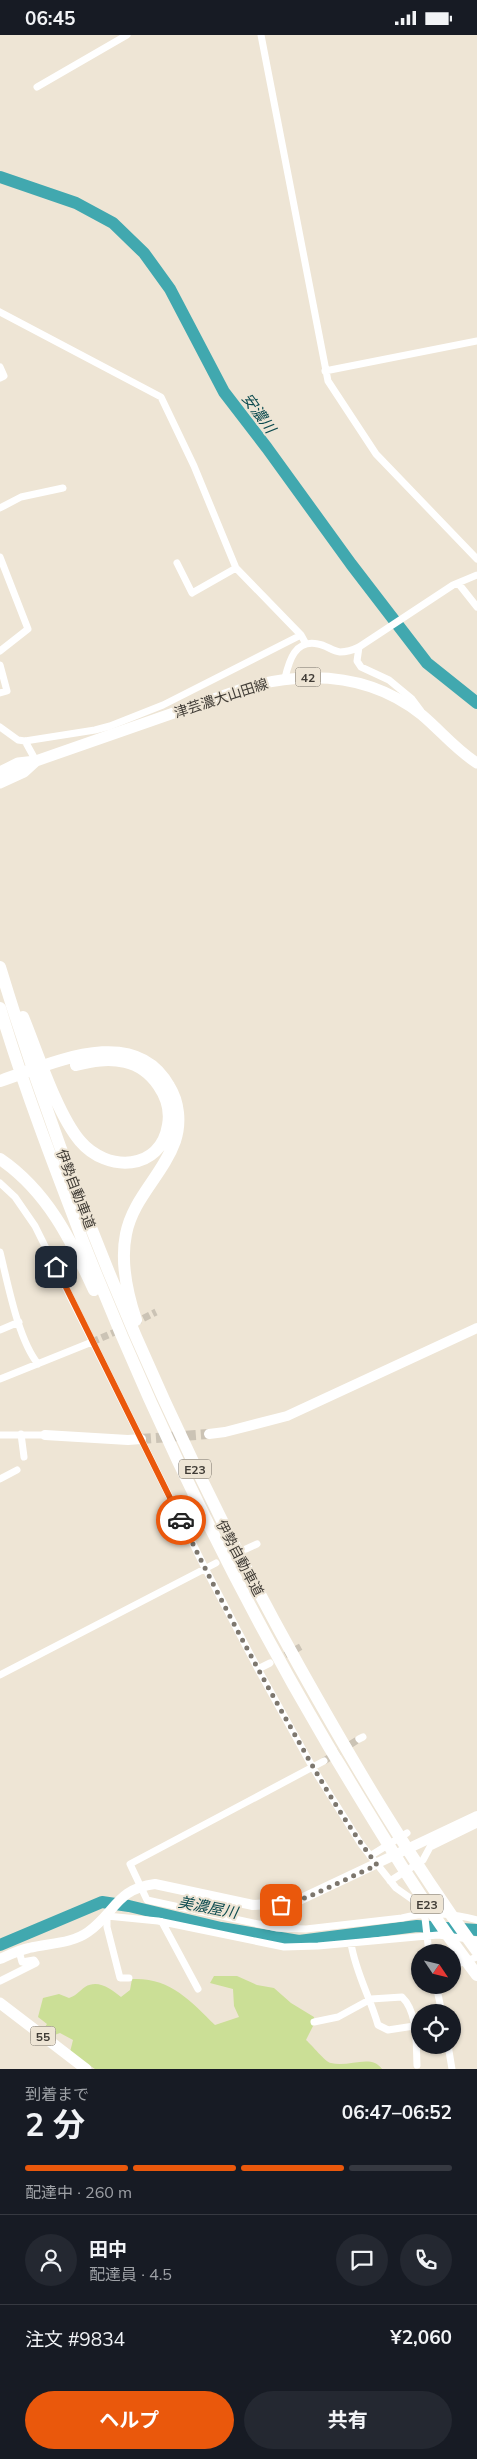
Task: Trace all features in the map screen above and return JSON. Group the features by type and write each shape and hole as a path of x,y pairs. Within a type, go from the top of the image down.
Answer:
{"highway":[{"path":"0,959 26,1055 54,1093 78,1139 89,1151 105,1160 121,1164 141,1159 159,1145 167,1132 168,1110 160,1089 144,1071 124,1062 111,1060 88,1062 0,1090"},
{"name":"伊勢自動車道","path":"0,967 26,1055 34,1096 111,1311 148,1397 221,1551 257,1618 380,1832 477,1975"},
{"name":"伊勢自動車道","path":"0,1008 26,1055"},
{"path":"0,1081 80,1055 118,1051 129,1053 158,1071 171,1089 178,1111 177,1133 168,1157 132,1212 124,1243 124,1264 128,1293 140,1333 184,1428 201,1481"},
{"name":"伊勢自動車道","path":"34,1096 119,1299 201,1481 268,1611 325,1713 416,1864 477,1951"},
{"path":"0,1159 32,1185 57,1218 80,1259 129,1366 148,1397"}],"main road":[{"name":"津芸濃大山田線","path":"0,772 18,763 36,761 164,711 251,686 285,679 325,677 364,684 397,697 424,717 455,747 477,763"},
{"name":"津芸濃大山田線","path":"0,783 24,772 36,761"},
{"name":"55","path":"0,2003 86,2069"}],"street":[{"path":"37,87 127,35"},
{"path":"261,35 328,381 376,454 477,559"},
{"path":"0,312 161,397 194,466 236,568 308,644 341,652 359,647 456,584 477,575"},
{"path":"325,371 477,341"},
{"path":"0,367 4,376 0,378"},
{"path":"0,508 21,497 63,488"},
{"path":"0,557 28,629 0,651"},
{"path":"177,563 192,593 236,568"},
{"path":"456,584 477,607"},
{"path":"0,727 18,740 25,741 95,731 164,711 301,635"},
{"path":"285,679 290,657 294,651 308,644"},
{"path":"359,647 359,665 395,684 417,705 424,717"},
{"path":"0,665 7,691 0,693"},
{"path":"25,741 36,761"},
{"path":"0,1183 14,1197 35,1226 205,1568 313,1768 370,1856 390,1881 414,1900 424,1916 428,1944"},
{"path":"0,1252 19,1322 33,1358 38,1365"},
{"path":"0,1330 19,1322"},
{"path":"209,1434 241,1428 293,1414 477,1328"},
{"path":"0,1379 92,1342"},
{"path":"0,1435 21,1434 128,1440 141,1439"},
{"path":"21,1434 24,1457"},
{"path":"0,1479 17,1470"},
{"path":"246,1549 257,1544"},
{"path":"0,1675 216,1563"},
{"path":"258,1669 270,1663"},
{"path":"324,1761 130,1864 147,1900 277,1928 306,1929 424,1916 460,1916 477,1920"},
{"path":"0,1959 19,1951 82,1936 108,1914 127,1892 139,1886 155,1884 253,1905 281,1905 308,1897 477,1816"},
{"path":"390,1881 423,1860 430,1847 477,1824"},
{"path":"370,1856 407,1833"},
{"path":"108,1914 162,1922 284,1947 351,1943 426,1934 457,1936 477,1940"},
{"path":"108,1914 107,1927 120,1978 129,1978"},
{"path":"162,1922 198,1989"},
{"path":"351,1943 354,1961 371,1999 378,2025 388,2030 411,2028"},
{"path":"0,1981 36,1963 34,1960 22,1962 19,1951"},
{"path":"461,1962 477,1957"},
{"path":"314,2023 338,2017 371,1999 402,1997 408,2003 411,2012"},
{"path":"417,2054 417,2065"},
{"path":"450,2054 452,2069"}],"green space":[{"path":"214,1976 237,1976 257,1985 274,1988 291,2003 314,2017 315,2022 306,2040 328,2062 345,2064 366,2061 377,2064 382,2069 95,2069 70,2052 73,2040 60,2033 49,2037 42,2031 47,2024 38,2017 43,1998 59,1994 69,1998 85,1987 95,1984 109,1988 121,1997 130,1990 132,1979 145,1979 168,1986 178,1992 215,2025 239,2017 234,2006 233,1989 210,1983"}],"waterway":[{"name":"安濃川","path":"0,177 76,203 113,223 144,253 170,289 224,392 351,564 427,663 477,703"},
{"name":"美濃屋川","path":"0,1945 102,1902 129,1906 221,1928 299,1941 417,1926 477,1930"}],"tunnel":[{"path":"134,1323 156,1312"},
{"path":"92,1342 122,1329"},
{"path":"141,1439 209,1434"},
{"path":"276,1660 302,1646"},
{"path":"324,1761 359,1739"}],"way so far":[{"path":"181,1520 258,1669 313,1768 361,1844 377,1865 308,1897 281,1905"}],"route":[{"path":"56,1267 181,1520"}]}
